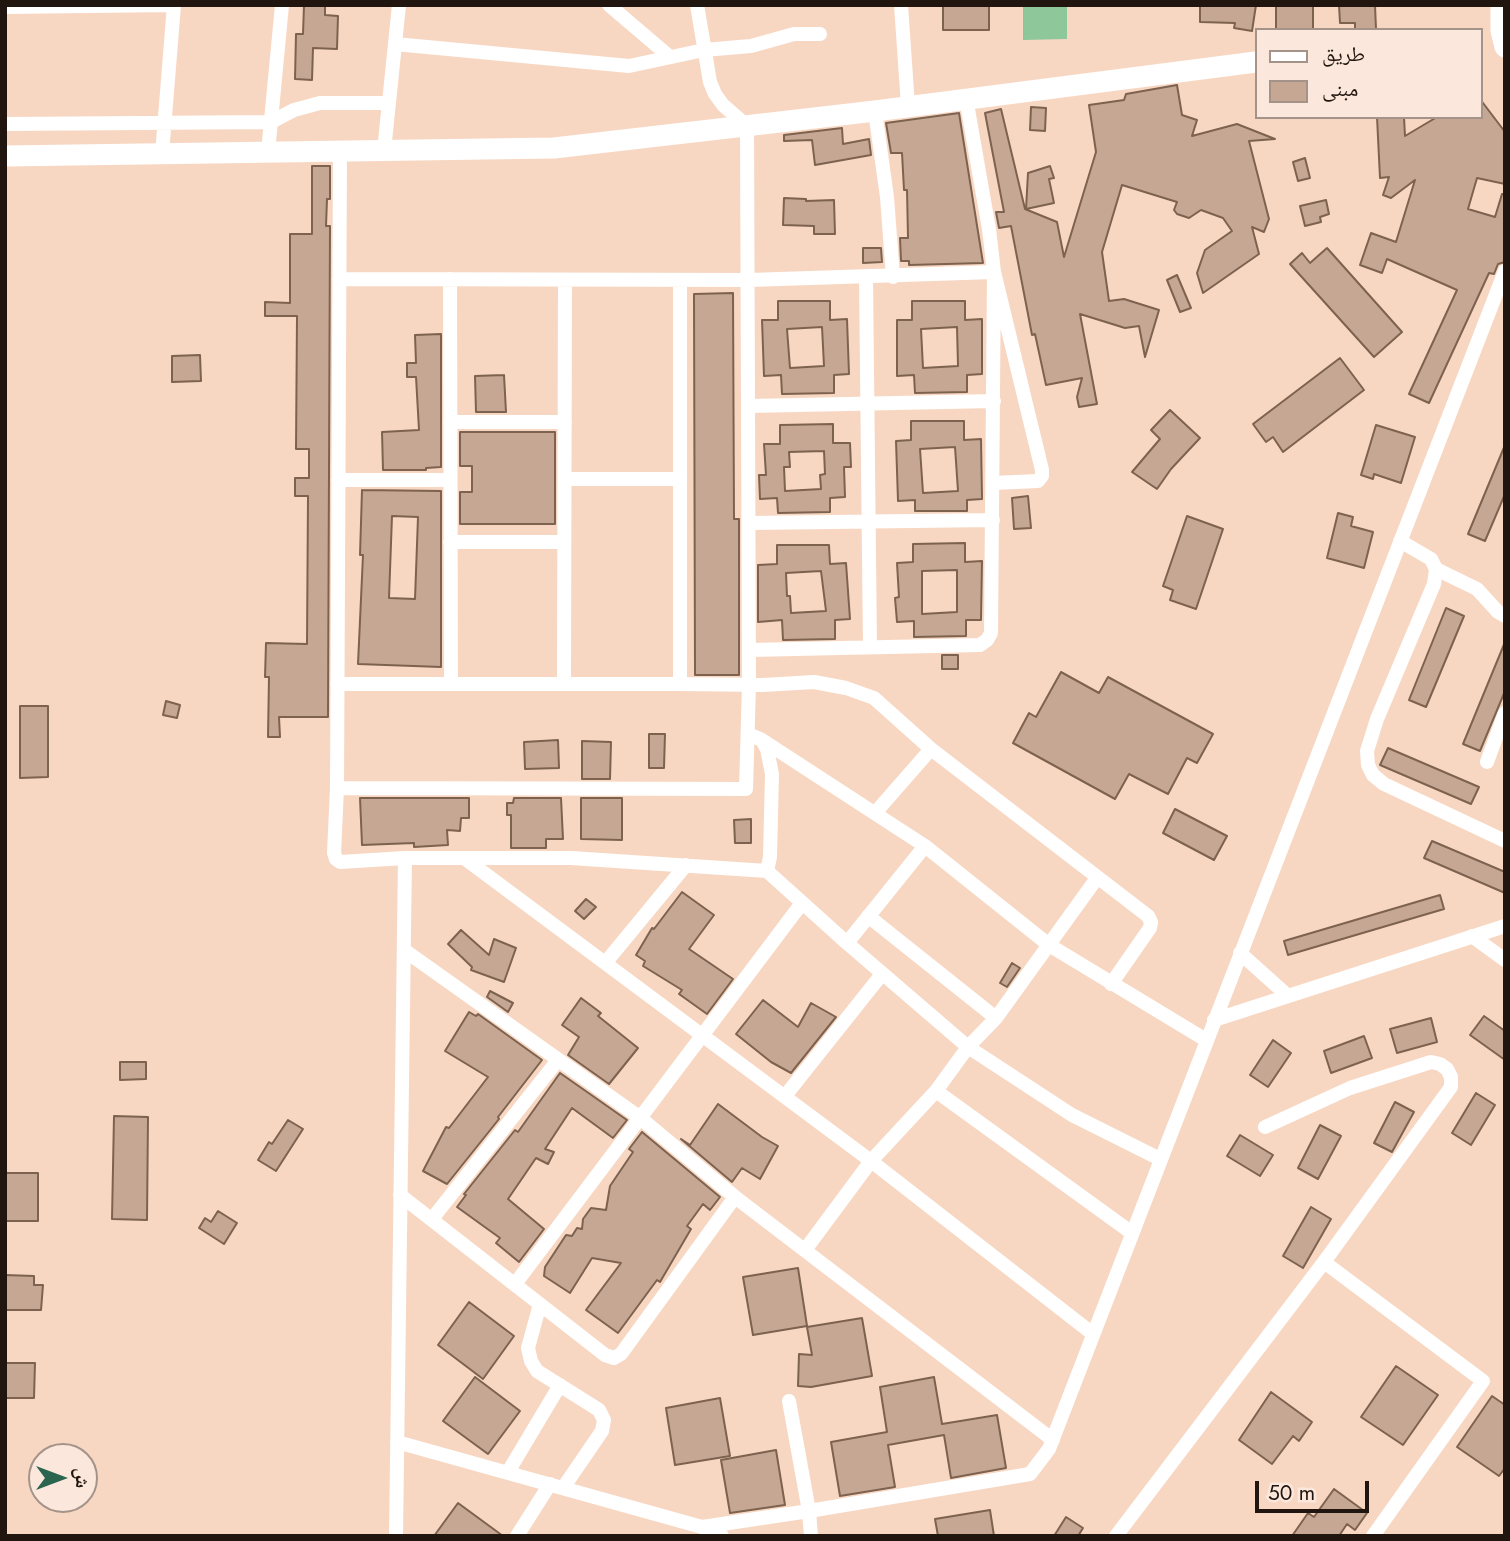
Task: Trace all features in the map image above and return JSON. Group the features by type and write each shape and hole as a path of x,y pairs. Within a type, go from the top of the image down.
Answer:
{"main road":[{"path":"1495,37 1501,5"},
{"path":"5,156 554,148 875,111 1254,62"}],"street":[{"path":"5,7 174,5 162,154"},
{"path":"268,152 282,5"},
{"path":"384,150 400,5"},
{"path":"609,5 670,57"},
{"path":"337,788 746,789 749,684 747,126 723,105 715,94 697,5"},
{"path":"901,5 908,106"},
{"path":"395,44 629,66 704,50 751,46 794,34 820,34"},
{"path":"749,650 980,645 987,640 990,633 994,272 989,229 965,98"},
{"path":"5,124 271,122 294,110 320,103 389,103"},
{"path":"875,111 887,197 893,277"},
{"path":"340,152 336,859 340,862 405,858 571,858 767,871 968,1047 1072,1115 1160,1159"},
{"path":"702,1527 810,1523 1030,1474 1049,1449 1505,271"},
{"path":"339,279 749,280 994,272"},
{"path":"993,483 1038,481 1042,476 994,272"},
{"path":"866,277 870,648"},
{"path":"450,279 451,684"},
{"path":"564,683 565,280"},
{"path":"680,280 680,684"},
{"path":"749,406 994,401"},
{"path":"450,422 565,422"},
{"path":"565,479 680,479"},
{"path":"338,480 450,480"},
{"path":"749,523 993,520"},
{"path":"1400,541 1431,559 1436,569 1434,584 1377,719 1367,751 1368,765 1373,775 1384,784 1505,841"},
{"path":"450,542 564,542"},
{"path":"1436,569 1477,589 1505,616"},
{"path":"337,684 814,682 874,698 931,749 1148,916 1150,928 1111,984"},
{"path":"1487,762 1505,713"},
{"path":"748,734 762,740 925,846 1049,945 1206,1040"},
{"path":"762,740 767,749 772,774 770,857 767,871"},
{"path":"875,813 931,749"},
{"path":"847,943 925,846"},
{"path":"396,1536 405,858"},
{"path":"464,858 702,1033 1093,1334"},
{"path":"606,962 686,865"},
{"path":"805,1250 871,1161 936,1091 968,1047 996,1018 1097,878"},
{"path":"515,1284 802,904"},
{"path":"868,916 996,1018"},
{"path":"1214,1020 1505,926"},
{"path":"1472,936 1505,960"},
{"path":"404,950 639,1117 735,1197 1052,1440"},
{"path":"1240,953 1288,996"},
{"path":"785,1096 882,974"},
{"path":"432,1219 558,1060"},
{"path":"1116,1536 1324,1262 1451,1087 1451,1077 1447,1069 1431,1062 1350,1088 1265,1126"},
{"path":"936,1091 1132,1233"},
{"path":"400,1195 605,1355 614,1358 621,1354 735,1197"},
{"path":"1324,1262 1483,1381 1373,1536"},
{"path":"517,1536 602,1431 604,1420 599,1410 537,1371 531,1361 528,1348 540,1304"},
{"path":"508,1472 560,1385"},
{"path":"789,1401 810,1523"},
{"path":"397,1442 702,1527 722,1536"},
{"path":"797,1536 810,1523"}],"green space":[{"path":"1023,5 1067,5 1067,39 1023,40"}],"building":[{"path":"304,5 325,5 325,15 338,16 337,49 313,48 312,80 295,79 296,34 303,34"},
{"path":"943,5 989,5 989,30 943,30"},
{"path":"1200,5 1256,5 1252,31 1234,28 1235,23 1200,22"},
{"path":"1276,5 1313,5 1313,28 1276,28"},
{"path":"1339,5 1375,5 1376,28 1355,28 1355,23 1340,23"},
{"path":"1177,85 1182,115 1197,120 1192,136 1237,124 1275,139 1249,141 1269,219 1264,232 1252,227 1259,254 1203,293 1197,273 1205,250 1232,231 1223,218 1201,210 1189,218 1177,214 1174,210 1177,202 1122,185 1102,252 1109,301 1124,299 1159,310 1145,357 1139,326 1125,328 1080,314 1097,404 1079,407 1077,397 1082,378 1046,385 1035,334 1032,335 1011,226 999,228 996,212 1004,212 985,113 1001,109 1025,209 1057,222 1064,257 1096,152 1089,105 1124,100 1126,94"},
{"path":"1482,102 1505,132 1505,184 1477,178 1468,209 1495,217 1502,194 1505,194 1505,262 1498,264 1494,274 1489,273 1429,403 1409,394 1457,290 1387,259 1382,273 1360,265 1371,233 1396,242 1415,180 1391,198 1383,195 1389,177 1380,178 1377,119 1404,119 1405,136 1434,119 1482,119"},
{"path":"1031,107 1046,108 1045,131 1030,130"},
{"path":"959,113 983,263 909,265 909,261 901,261 900,238 908,238 907,190 904,190 902,153 891,153 886,123"},
{"path":"842,128 843,144 869,139 871,155 815,165 812,140 784,141 784,135"},
{"path":"1305,158 1310,178 1298,181 1293,162"},
{"path":"312,166 330,166 330,199 327,199 326,226 330,226 328,717 279,717 280,737 268,737 269,677 265,677 266,643 307,644 308,496 295,496 295,478 309,478 309,449 296,449 297,316 265,316 265,302 290,303 290,234 312,234"},
{"path":"1050,166 1054,178 1049,179 1054,203 1026,209 1028,173"},
{"path":"784,198 806,201 834,200 835,234 814,234 814,226 783,225"},
{"path":"1326,200 1329,214 1320,217 1321,222 1305,226 1300,206"},
{"path":"863,248 881,248 882,262 863,263"},
{"path":"1327,248 1402,332 1374,357 1290,264 1302,253 1310,263"},
{"path":"1177,275 1191,308 1180,312 1167,280"},
{"path":"733,293 734,519 739,519 739,675 695,675 694,294"},
{"path":"778,301 830,301 830,320 847,319 849,374 834,375 834,393 782,394 781,375 764,376 762,320 778,320","holes":["822,327 824,366 790,368 787,329"]},
{"path":"912,301 965,301 965,320 982,319 982,374 967,375 967,392 915,393 914,375 897,376 897,320 912,320","holes":["957,327 958,366 923,368 921,329"]},
{"path":"441,334 441,467 426,470 383,470 382,432 419,430 416,377 407,377 407,363 416,363 415,335"},
{"path":"200,355 201,381 172,382 172,356"},
{"path":"1340,358 1364,390 1283,452 1273,437 1266,442 1253,424"},
{"path":"504,375 506,412 476,412 475,376"},
{"path":"1170,410 1200,438 1171,469 1157,489 1132,472 1160,439 1151,430"},
{"path":"911,421 964,421 964,440 981,439 982,499 967,500 967,511 915,511 915,500 898,501 896,441 911,440","holes":["955,447 958,491 923,493 920,449"]},
{"path":"833,424 833,443 850,443 851,467 844,467 845,497 830,498 830,512 778,513 777,498 760,499 759,475 766,475 764,444 780,444 780,425","holes":["824,451 825,474 820,475 821,489 785,491 784,467 790,467 789,452"]},
{"path":"1376,425 1415,437 1401,483 1374,474 1373,479 1361,475"},
{"path":"460,432 555,432 555,524 460,524 460,492 472,492 472,466 460,466"},
{"path":"1505,445 1505,494 1485,541 1468,534"},
{"path":"362,490 441,491 441,667 358,664 363,555 360,555","holes":["392,516 418,517 415,599 389,598"]},
{"path":"1028,496 1031,528 1014,529 1012,498"},
{"path":"1338,513 1353,517 1351,526 1373,532 1364,568 1327,558"},
{"path":"1187,516 1223,529 1196,609 1170,600 1173,590 1163,586"},
{"path":"965,543 965,562 982,561 981,620 966,620 966,636 914,637 914,621 897,622 897,563 913,562 913,544","holes":["957,570 957,612 922,614 922,571"]},
{"path":"777,545 829,545 830,564 846,563 850,619 835,620 835,639 783,640 782,620 758,622 758,565 777,564","holes":["821,571 826,611 791,613 786,573"]},
{"path":"1446,608 1464,616 1426,707 1409,700"},
{"path":"1505,642 1505,691 1480,751 1463,744"},
{"path":"942,655 958,655 958,669 942,669"},
{"path":"1061,672 1099,693 1108,677 1213,734 1197,763 1187,758 1168,794 1129,774 1115,799 1013,743 1029,713 1036,717"},
{"path":"166,701 180,705 177,718 163,715"},
{"path":"20,706 48,706 48,777 20,778"},
{"path":"649,734 665,734 664,768 649,768"},
{"path":"558,740 559,768 525,769 524,742"},
{"path":"582,741 611,742 610,779 582,779"},
{"path":"1388,748 1479,787 1471,804 1380,765"},
{"path":"360,798 469,798 469,818 461,818 460,831 447,830 448,845 362,845"},
{"path":"514,798 561,798 563,839 546,839 546,848 511,848 511,815 507,815 507,803 513,803"},
{"path":"581,798 622,798 622,840 581,839"},
{"path":"1175,809 1227,836 1214,860 1163,833"},
{"path":"751,819 751,843 735,843 734,820"},
{"path":"1432,841 1505,872 1505,893 1424,858"},
{"path":"682,892 714,915 689,949 733,979 707,1014 679,994 682,990 643,966 645,961 636,955 652,928 654,929"},
{"path":"1440,895 1444,909 1288,955 1284,941"},
{"path":"586,899 596,907 584,919 575,911"},
{"path":"461,930 489,955 494,939 516,948 504,982 471,970 472,967 448,944"},
{"path":"1012,963 1020,968 1007,987 1000,983"},
{"path":"490,991 513,1003 508,1012 487,997"},
{"path":"581,998 601,1013 598,1016 638,1048 609,1084 568,1055 579,1037 562,1025"},
{"path":"763,1000 798,1027 811,1003 836,1017 791,1073 771,1062 736,1034"},
{"path":"469,1012 476,1016 478,1014 542,1060 447,1184 423,1171 446,1127 449,1128 488,1077 445,1051"},
{"path":"1484,1016 1505,1031 1505,1060 1470,1035"},
{"path":"1431,1018 1437,1042 1397,1053 1390,1029"},
{"path":"1364,1036 1372,1058 1331,1073 1324,1051"},
{"path":"1273,1040 1291,1053 1268,1087 1250,1075"},
{"path":"120,1062 146,1062 146,1079 120,1080"},
{"path":"560,1073 627,1120 613,1138 572,1108 545,1149 554,1152 548,1164 536,1158 508,1199 544,1229 519,1262 496,1243 500,1238 457,1207 466,1195 464,1194 515,1130 518,1132"},
{"path":"1476,1093 1495,1105 1471,1145 1452,1133"},
{"path":"1395,1102 1414,1112 1392,1152 1374,1143"},
{"path":"718,1104 778,1146 760,1179 742,1168 732,1182 681,1139 690,1145"},
{"path":"114,1116 148,1117 147,1220 112,1219"},
{"path":"288,1120 303,1129 276,1171 258,1160"},
{"path":"1320,1125 1341,1136 1318,1179 1298,1168"},
{"path":"642,1132 720,1197 710,1210 703,1204 687,1226 691,1229 660,1282 657,1280 618,1333 586,1310 621,1263 592,1258 570,1293 544,1276 545,1267 566,1235 572,1236 577,1228 582,1229 583,1219 591,1208 606,1210 610,1186 633,1152 629,1149"},
{"path":"1240,1135 1273,1155 1260,1176 1227,1156"},
{"path":"5,1173 38,1173 38,1221 5,1221"},
{"path":"1311,1207 1331,1219 1303,1268 1283,1256"},
{"path":"218,1211 237,1223 224,1244 199,1228 205,1218 211,1222"},
{"path":"798,1268 807,1326 753,1335 743,1277"},
{"path":"5,1275 34,1276 34,1285 43,1285 41,1310 5,1310"},
{"path":"469,1302 514,1336 483,1379 438,1345"},
{"path":"862,1318 872,1376 811,1387 798,1386 799,1354 812,1355 807,1327"},
{"path":"5,1363 35,1363 34,1398 5,1398"},
{"path":"1396,1366 1438,1395 1403,1445 1361,1417"},
{"path":"475,1377 520,1411 488,1454 443,1421"},
{"path":"934,1377 942,1424 997,1415 1006,1468 951,1478 944,1435 888,1445 895,1487 840,1496 831,1442 887,1432 880,1387"},
{"path":"1271,1392 1312,1422 1299,1441 1293,1436 1272,1464 1239,1440"},
{"path":"1492,1396 1505,1405 1505,1468 1499,1476 1457,1447"},
{"path":"720,1398 730,1456 675,1465 666,1408"},
{"path":"776,1450 785,1505 730,1513 721,1460"},
{"path":"1334,1489 1367,1513 1355,1530 1347,1524 1339,1536 1292,1536 1308,1513 1314,1517"},
{"path":"458,1503 503,1536 434,1536"},
{"path":"990,1510 994,1536 938,1536 935,1519"},
{"path":"1066,1517 1083,1528 1078,1536 1054,1536"}]}
